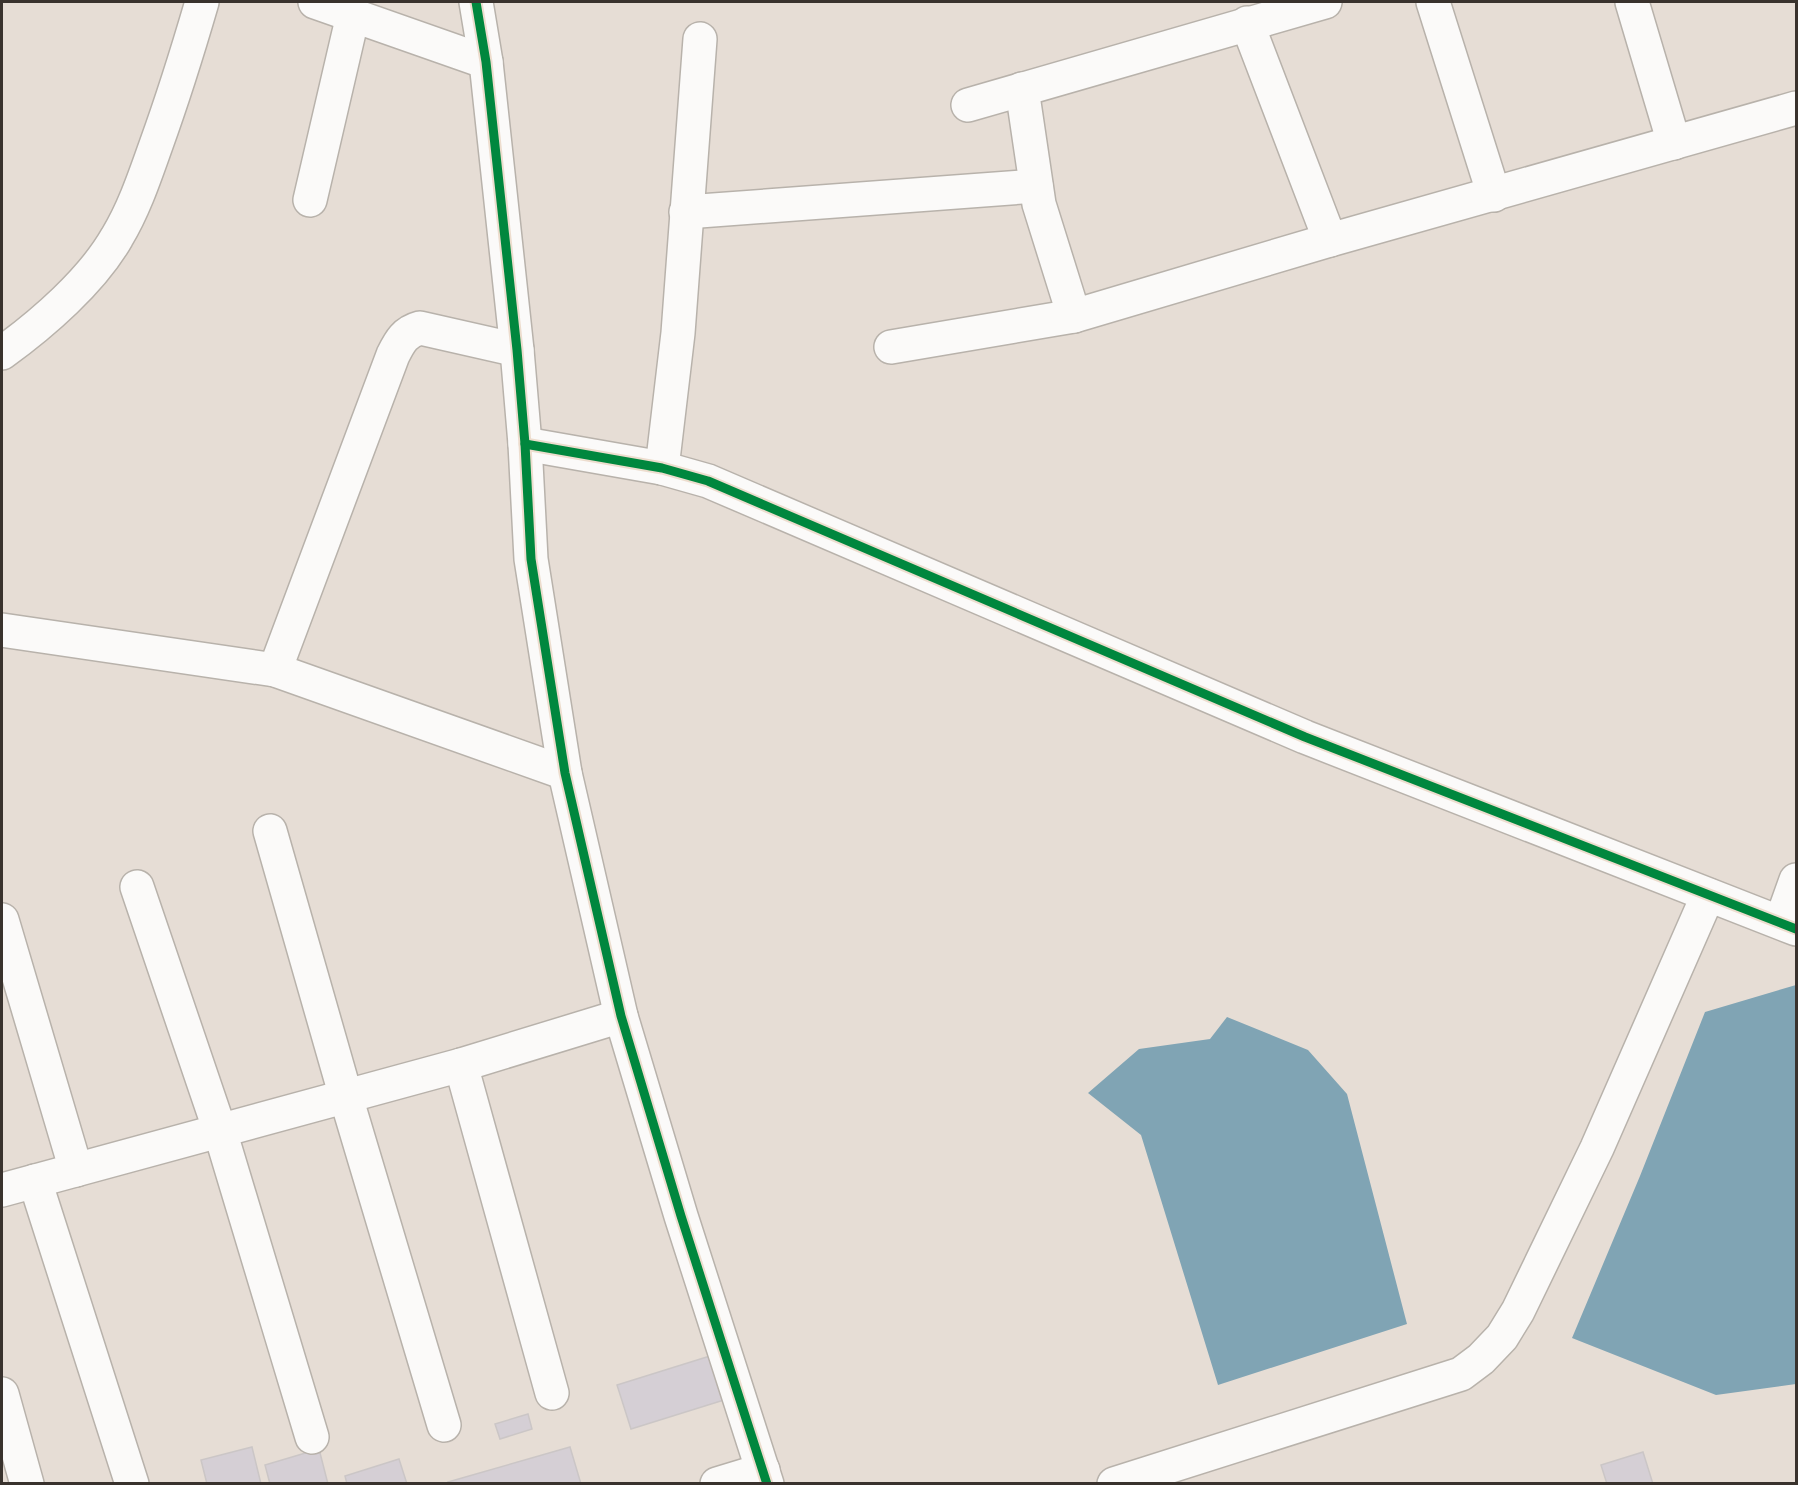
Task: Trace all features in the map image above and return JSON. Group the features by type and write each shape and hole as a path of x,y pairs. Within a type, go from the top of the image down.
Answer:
{"street":[{"path":"2,353 33,331 70,295 117,238 141,187 177,86 202,2"},
{"path":"315,2 486,62"},
{"path":"476,2 486,62 517,350 531,559 565,773 621,1016 681,1216 765,1477 717,1484"},
{"path":"968,105 1325,2"},
{"path":"1433,2 1494,195"},
{"path":"1632,2 1674,143"},
{"path":"310,200 353,15"},
{"path":"1247,23 1330,240"},
{"path":"662,468 678,333 700,39"},
{"path":"1022,88 1039,204 1074,316"},
{"path":"891,347 1074,316 1330,240 1797,108"},
{"path":"686,212 1036,186"},
{"path":"275,670 393,355 401,340 409,331 420,328 517,350"},
{"path":"525,444 662,468 708,481 1305,737 1789,926 1797,880"},
{"path":"2,630 275,670 565,773"},
{"path":"270,831 346,1097 444,1425"},
{"path":"137,886 220,1131 312,1437"},
{"path":"1114,1484 1461,1374 1481,1359 1502,1337 1518,1311 1597,1148 1708,895"},
{"path":"2,920 76,1170"},
{"path":"2,1190 461,1065 621,1016"},
{"path":"461,1065 552,1393"},
{"path":"35,1181 132,1484"},
{"path":"2,1394 27,1484"}],"water":[{"path":"1796,985 1796,1384 1716,1395 1572,1338 1705,1012"},
{"path":"1227,1017 1308,1050 1347,1094 1407,1324 1218,1385 1141,1135 1088,1093 1139,1049 1210,1039"}],"building":[{"path":"710,1356 724,1400 631,1429 617,1385"},
{"path":"528,1414 532,1429 500,1439 495,1424"},
{"path":"252,1447 261,1484 207,1484 201,1460"},
{"path":"570,1447 581,1484 449,1484 448,1482"},
{"path":"319,1449 328,1484 270,1484 265,1465"},
{"path":"1643,1452 1653,1484 1607,1484 1601,1465"},
{"path":"399,1459 407,1484 347,1484 345,1476"}],"cycle path":[{"path":"476,2 486,62 517,350 531,559 565,773 621,1016 681,1216 767,1484"},
{"path":"525,444 662,468 708,481 1305,737 1796,929"}]}
